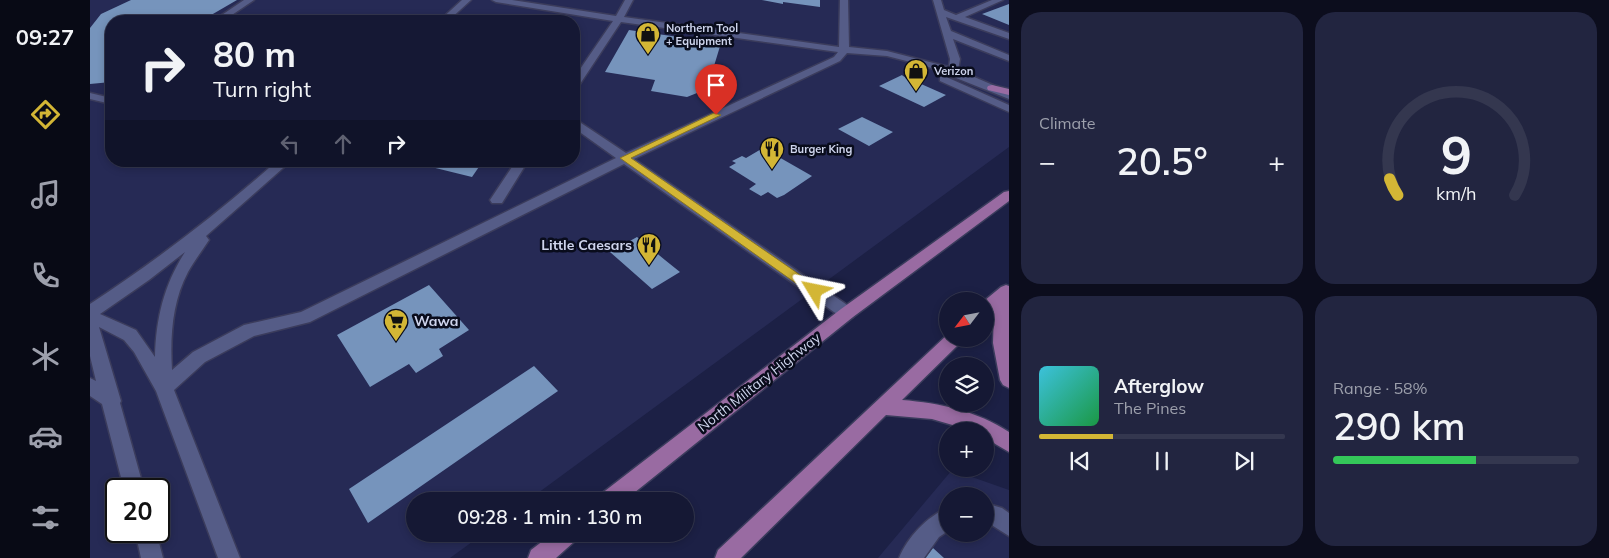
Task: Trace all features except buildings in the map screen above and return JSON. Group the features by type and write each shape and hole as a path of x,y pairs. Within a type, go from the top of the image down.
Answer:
{"main road":[{"path":"992,88 1009,92"},
{"name":"North Military Highway","path":"619,492 846,313 1009,195"},
{"path":"994,302 1005,292"},
{"path":"1005,292 1001,343 1009,380"},
{"path":"726,558 944,348"},
{"path":"881,408 912,408 949,413 973,422 1009,443"},
{"path":"538,558 558,542"}],"lane":[{"path":"226,15 250,0"},
{"path":"450,15 467,0"},
{"path":"496,0 618,20 844,50 866,50 886,53 953,72 1009,96"},
{"path":"580,76 618,20 629,0"},
{"path":"164,388 199,357 250,330 304,318 625,158 837,59 844,50 844,0"},
{"path":"937,0 955,58 953,72"},
{"path":"958,17 999,0"},
{"path":"940,12 1009,36"},
{"path":"947,33 1009,58"},
{"path":"844,50 927,73 1009,109"},
{"path":"90,96 105,100"},
{"path":"580,127 846,313"},
{"path":"229,558 164,388 140,347 130,335 90,314 219,219 277,167"},
{"path":"497,200 518,167"},
{"path":"164,388 162,344 172,288 186,258 219,219"},
{"path":"90,325 131,478"},
{"path":"90,386 112,401"},
{"path":"994,515 1009,526"},
{"path":"910,558 932,530 939,525"},
{"path":"148,543 152,558"}],"shaded area":[{"path":"90,0 1009,0 1009,147 539,492 406,492 406,542 472,542 450,558 90,558"},
{"path":"946,477 972,477 1009,490 1009,558 878,558"}],"place":[{"name":"Northern Tool + Equipment","path":"648,55"},
{"name":"Verizon","path":"916,92"},
{"name":"Burger King","path":"772,170"},
{"name":"Little Caesars","path":"649,266"},
{"name":"Wawa","path":"396,342"}],"route":[{"path":"716,115 625,158 815,291"}]}
